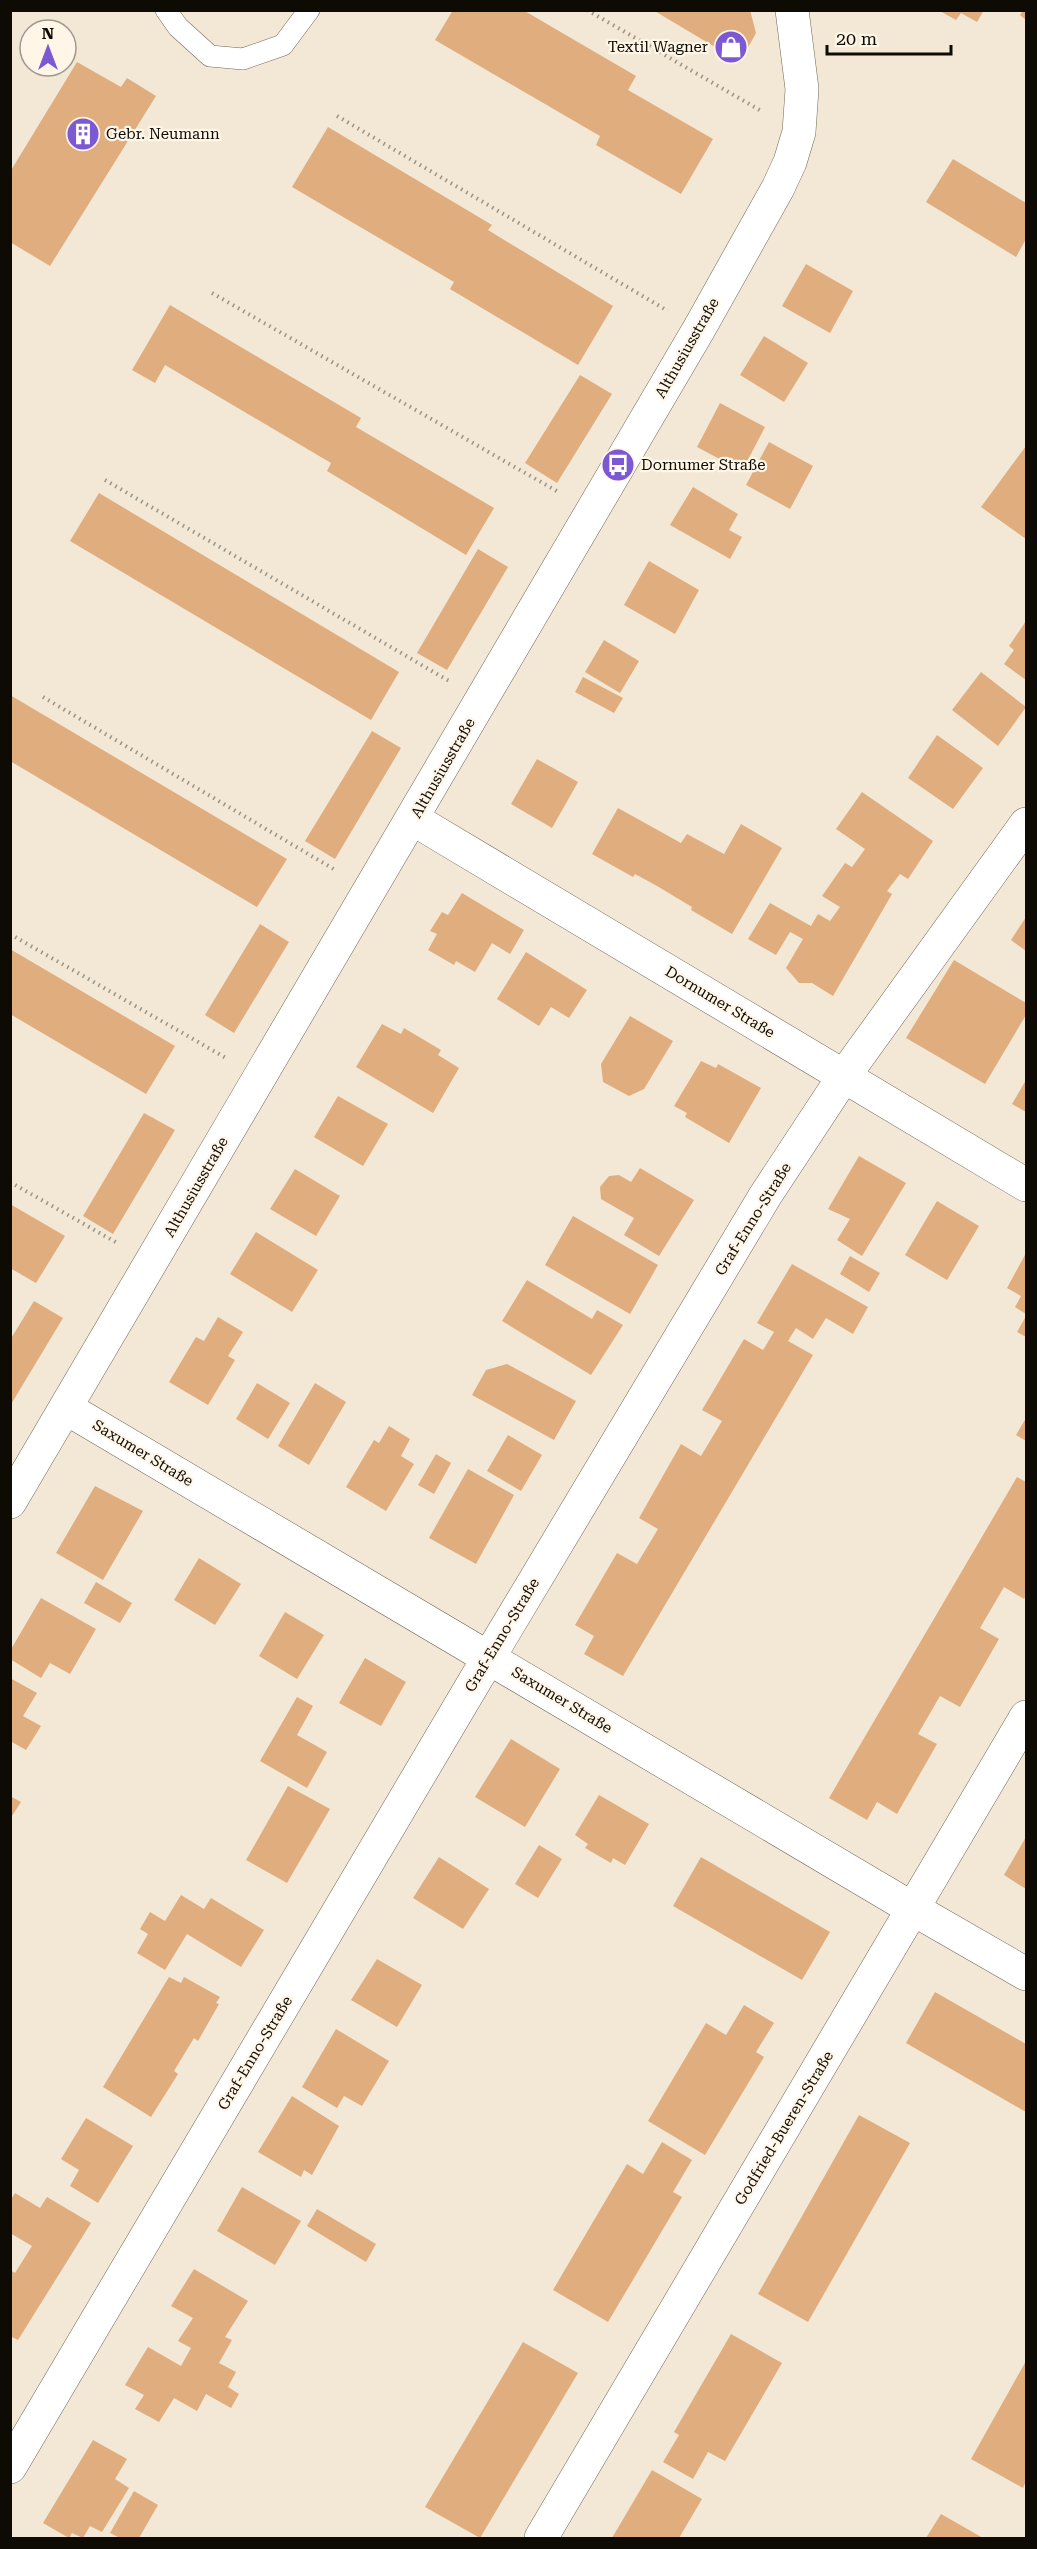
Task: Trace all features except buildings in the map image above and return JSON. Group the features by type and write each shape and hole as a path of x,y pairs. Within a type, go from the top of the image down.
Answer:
{"street":[{"name":"Althusiusstraße","path":"10,1502 413,819 699,329 778,188 790,162 799,132 802,89 792,10"},
{"name":"Dornumer Straße","path":"413,819 1026,1185"},
{"name":"Graf-Enno-Straße","path":"10,2467 489,1657 765,1196 844,1076 1026,824"},
{"name":"Saxumer Straße","path":"66,1408 1026,1974"},
{"name":"Godfried-Bueren-Straße","path":"541,2538 1026,1718"}],"lane":[{"path":"166,10 178,27 210,56 243,59 283,45 309,10"}],"path":[{"path":"587,10 799,132"},
{"path":"337,116 699,329"},
{"path":"212,293 592,511"},
{"path":"105,480 482,700"},
{"path":"43,697 370,890"},
{"path":"10,934 261,1077"},
{"path":"10,1182 152,1263"}],"place":[{"name":"Textil Wagner","path":"731,47"},
{"name":"Gebr. Neumann","path":"83,134"},
{"name":"Dornumer Straße","path":"618,465"}]}
